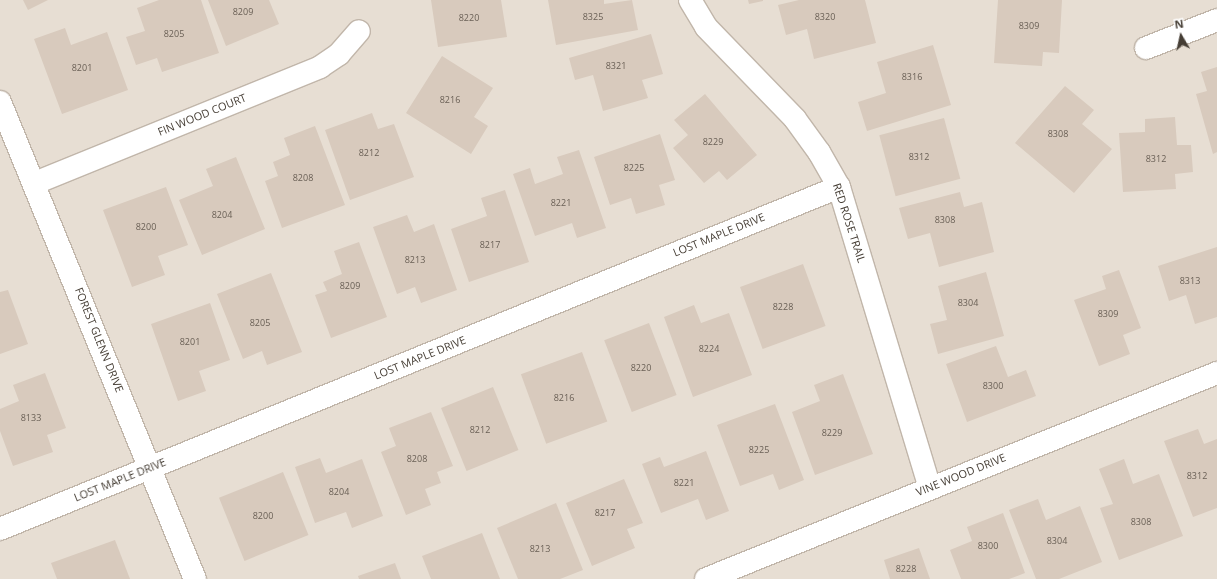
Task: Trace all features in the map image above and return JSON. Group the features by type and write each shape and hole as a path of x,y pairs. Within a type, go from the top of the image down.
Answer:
{"street":[{"name":"RED ROSE TRAIL","path":"690,0 706,26 794,119 820,152 839,187 930,488"},
{"path":"1146,48 1217,20"},
{"name":"FIN WOOD COURT","path":"35,182 320,67 339,54 359,31"},
{"name":"FOREST GLENN DRIVE","path":"0,102 35,182 195,579"},
{"name":"LOST MAPLE DRIVE","path":"0,529 839,187"},
{"name":"VINE WOOD DRIVE","path":"706,579 1217,373"}],"shaded area":[{"path":"0,0 1217,0 1217,579 0,579"}],"building":[{"path":"23,0 48,0 28,10"},
{"path":"159,0 201,0 219,53 162,72 157,58 136,65 126,37 145,31 137,8"},
{"path":"208,0 269,0 279,24 226,46"},
{"path":"431,0 501,0 507,37 438,47"},
{"path":"548,0 604,0 604,4 632,0 638,30 556,45"},
{"path":"748,0 763,0 763,1 749,4"},
{"path":"799,0 865,0 876,43 814,59 807,29 786,35 778,5"},
{"path":"998,0 1062,0 1059,53 1043,52 1042,66 994,63"},
{"path":"65,28 71,45 107,32 128,90 62,114 34,39"},
{"path":"651,34 663,74 642,80 648,98 603,111 593,75 575,80 569,58"},
{"path":"933,45 951,105 867,131 858,102 886,93 877,62"},
{"path":"442,56 493,88 474,117 488,126 471,154 406,113"},
{"path":"1217,67 1217,152 1213,154 1196,94 1207,91 1201,72"},
{"path":"1065,86 1094,110 1082,124 1112,149 1074,193 1015,143"},
{"path":"705,94 757,155 727,180 719,171 704,183 673,148 688,135 674,120"},
{"path":"372,113 378,129 394,124 414,177 350,200 325,130"},
{"path":"1175,117 1177,145 1191,145 1193,172 1175,174 1176,189 1123,192 1119,133 1145,132 1145,119"},
{"path":"944,118 960,179 896,196 879,135"},
{"path":"315,126 345,205 282,228 265,181 278,176 273,162 290,155 284,138"},
{"path":"660,134 675,180 659,185 665,205 636,214 631,198 610,205 594,157"},
{"path":"579,150 606,228 577,238 572,223 535,236 513,174 530,168 535,184 563,174 557,157"},
{"path":"236,157 265,229 202,255 179,200 213,186 206,169"},
{"path":"166,187 188,245 158,256 165,275 132,287 103,210"},
{"path":"505,190 529,262 469,282 451,229 487,216 481,198"},
{"path":"960,192 964,207 982,202 994,252 939,267 930,233 908,239 899,208"},
{"path":"407,215 414,232 434,224 457,290 421,303 415,287 397,294 373,227"},
{"path":"359,242 387,317 331,338 315,295 327,291 323,282 342,274 334,251"},
{"path":"1217,247 1217,317 1195,324 1186,295 1169,301 1158,266"},
{"path":"803,264 826,326 763,349 740,287"},
{"path":"1119,270 1141,328 1123,335 1130,354 1099,366 1074,300 1106,289 1102,276"},
{"path":"986,272 1004,336 938,354 930,324 947,320 938,286"},
{"path":"271,273 302,352 267,365 262,351 243,359 217,294"},
{"path":"8,290 28,344 0,354 0,292"},
{"path":"210,303 230,360 199,371 206,391 178,401 151,324"},
{"path":"694,305 701,323 729,313 752,375 693,397 664,317"},
{"path":"649,323 677,395 632,412 604,340"},
{"path":"996,346 1008,377 1026,370 1036,396 967,422 946,364"},
{"path":"582,352 607,422 546,444 521,374"},
{"path":"45,373 66,428 47,435 53,452 13,466 0,431 0,409 19,401 13,385"},
{"path":"843,374 873,454 815,475 792,412 820,401 814,385"},
{"path":"493,387 518,450 467,471 441,408"},
{"path":"775,404 804,480 779,490 773,474 740,486 717,425"},
{"path":"431,412 453,466 437,472 441,483 425,489 431,505 406,515 381,452 396,446 389,428"},
{"path":"1198,429 1204,444 1217,439 1217,508 1193,517 1164,441"},
{"path":"706,451 729,511 706,520 698,499 661,513 642,464 660,457 664,467"},
{"path":"320,458 326,473 362,459 383,516 352,528 346,512 315,523 295,467"},
{"path":"1124,459 1133,484 1159,474 1183,536 1119,560 1100,508 1113,504 1099,469"},
{"path":"283,472 308,535 244,561 219,498"},
{"path":"624,479 643,523 627,529 635,548 592,566 566,503"},
{"path":"1038,499 1046,520 1080,506 1102,562 1059,579 1036,579 1009,510"},
{"path":"556,503 583,570 560,579 518,579 497,528"},
{"path":"1003,513 1025,573 1009,579 961,579 950,550 972,541 967,527"},
{"path":"482,533 500,579 431,579 422,556"},
{"path":"115,540 130,579 57,579 51,563"},
{"path":"919,548 930,579 890,579 884,560"},
{"path":"395,563 401,579 359,579 358,576"}]}
